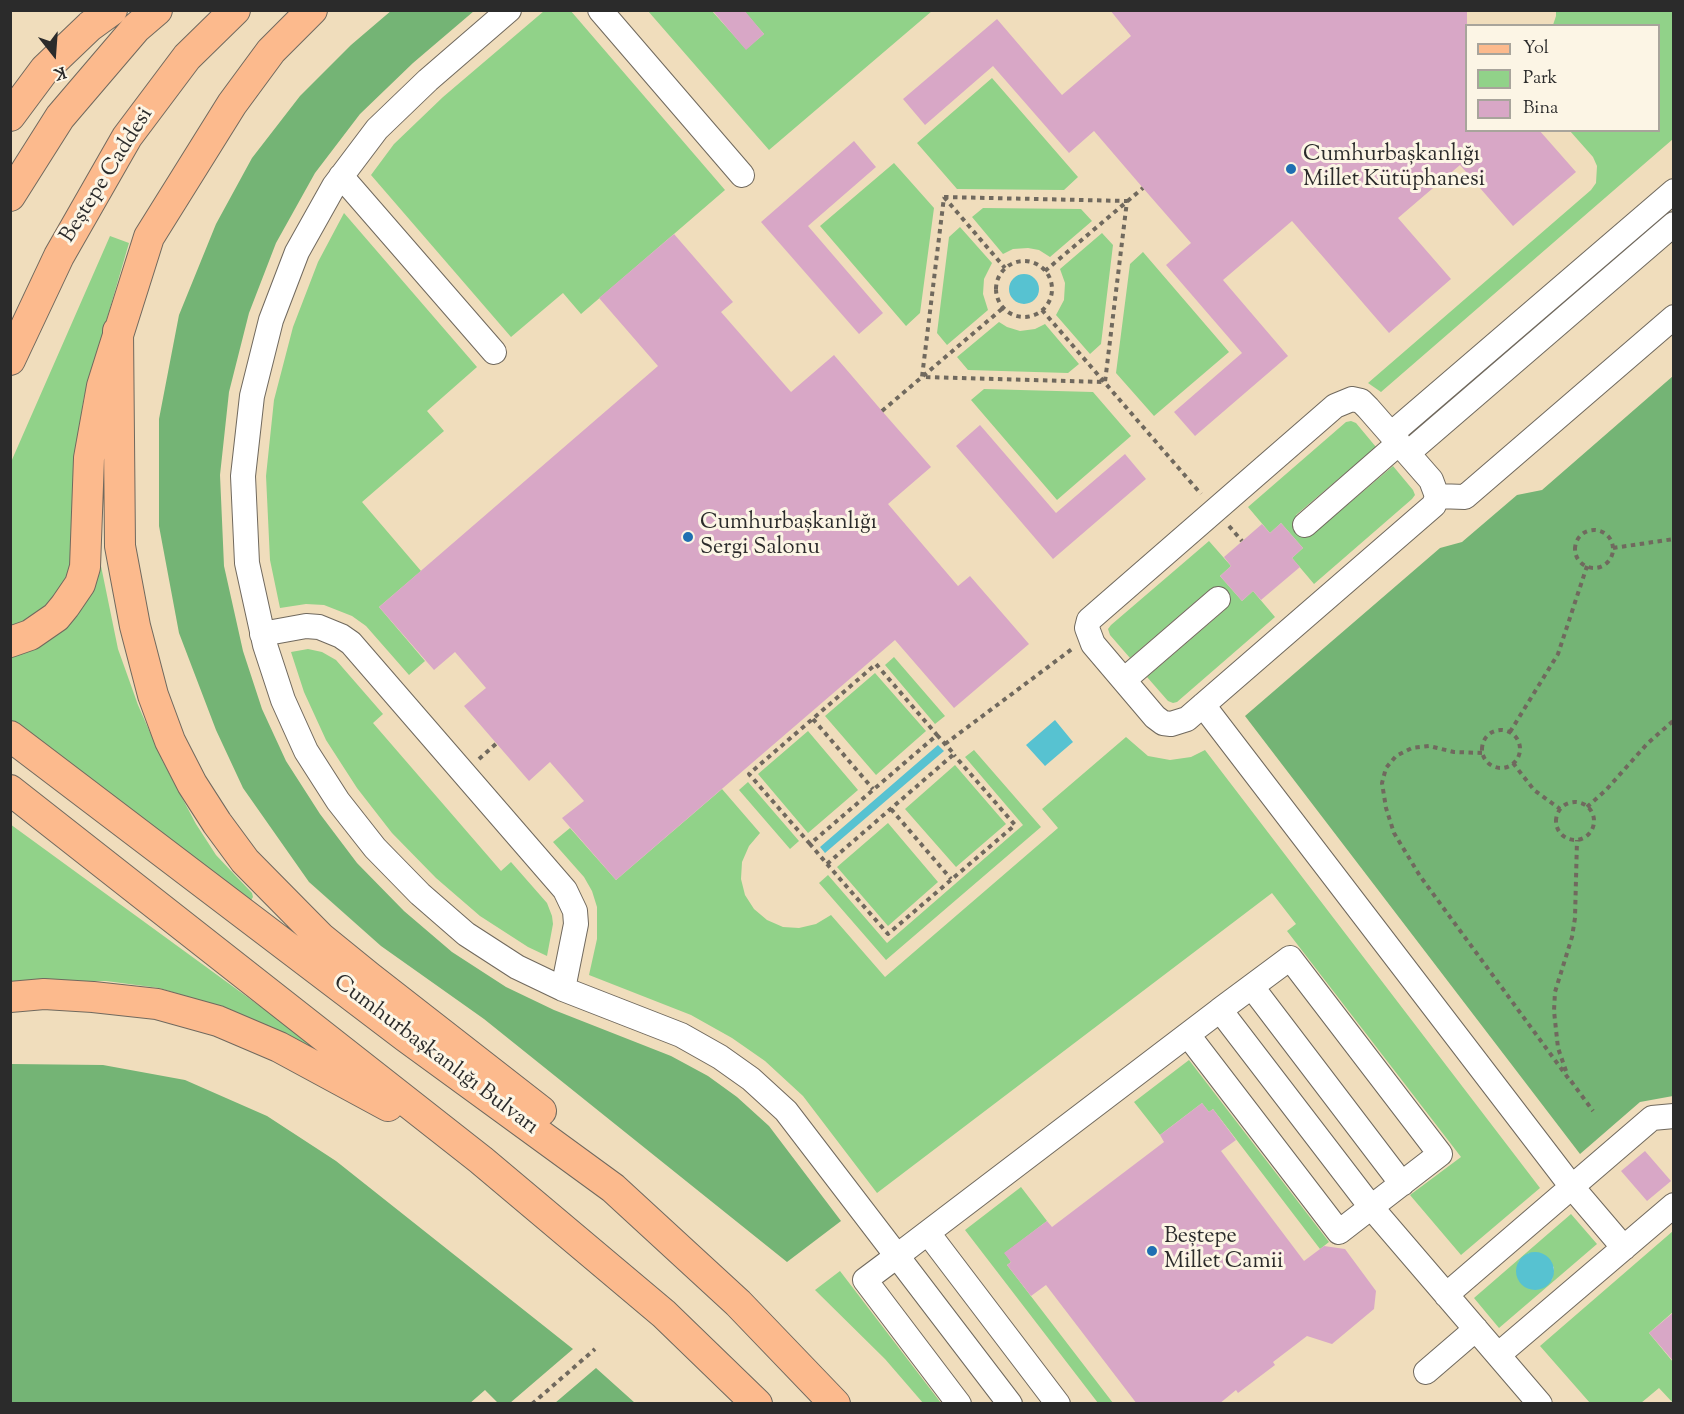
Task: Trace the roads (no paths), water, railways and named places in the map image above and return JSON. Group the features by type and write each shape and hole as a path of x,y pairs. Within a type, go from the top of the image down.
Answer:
{"main road":[{"path":"10,116 45,69 90,26 112,10"},
{"path":"10,196 60,117 136,28 157,10"},
{"name":"Beştepe Caddesi","path":"10,360 59,256 127,137 187,57 235,10"},
{"path":"10,642 30,635 56,617 80,584 85,567 89,458 102,386 149,237 232,104 271,51 312,10"},
{"path":"118,331 120,546 135,626 153,695 170,741 192,784 245,861 321,938 540,1110 613,1188"},
{"name":"Cumhurbaşkanlığı Bulvarı","path":"10,736 406,1037 613,1188 738,1303 835,1404"},
{"path":"10,790 481,1160 664,1314 757,1404"},
{"path":"10,997 44,994 157,1004 218,1021 279,1047 339,1078 481,1160"}],"street":[{"path":"509,10 428,80 377,129 334,186 297,252 271,320 252,396 243,476 247,563 262,634 283,700 306,751 338,801 375,848 420,894 466,934 517,967 563,989 681,1035 720,1057 751,1079 786,1111 1010,1404"},
{"path":"600,10 742,175"},
{"path":"342,176 494,352"},
{"path":"1305,525 1399,443 1674,190"},
{"path":"1399,443 1674,224"},
{"path":"1437,496 1465,497 1674,317"},
{"path":"1352,399 1360,401 1431,480 1437,496 1428,512 1180,723 1163,723 1155,717 1088,636 1089,620 1095,612 1343,401 1352,399"},
{"path":"1124,680 1218,599"},
{"path":"262,634 306,626 319,627 351,643 565,890 575,911 576,924 563,989"},
{"path":"1203,705 1572,1187 1624,1248"},
{"path":"959,1404 865,1280 1220,1010 1290,958 1440,1154 1338,1232 1188,1035"},
{"path":"1252,987 1402,1184"},
{"path":"1220,1010 1371,1207 1540,1404"},
{"path":"1446,1295 1652,1118 1674,1116"},
{"path":"1498,1355 1674,1205"},
{"path":"928,1233 1058,1404"},
{"path":"1426,1372 1476,1329"}],"water":[{"path":"1024,274 1035,278 1039,289 1035,300 1024,304 1013,300 1009,289 1013,278"},
{"path":"1055,720 1073,742 1045,766 1026,745"},
{"path":"938,745 944,751 825,853 820,847"},
{"path":"1535,1252 1548,1258 1554,1271 1548,1284 1535,1290 1522,1284 1516,1271 1522,1258"}],"place":[{"name":"Cumhurbaşkanlığı Millet Kütüphanesi","path":"1291,169"},
{"name":"Cumhurbaşkanlığı Sergi Salonu","path":"688,537"},
{"name":"Beştepe Millet Camii","path":"1152,1251"}]}
